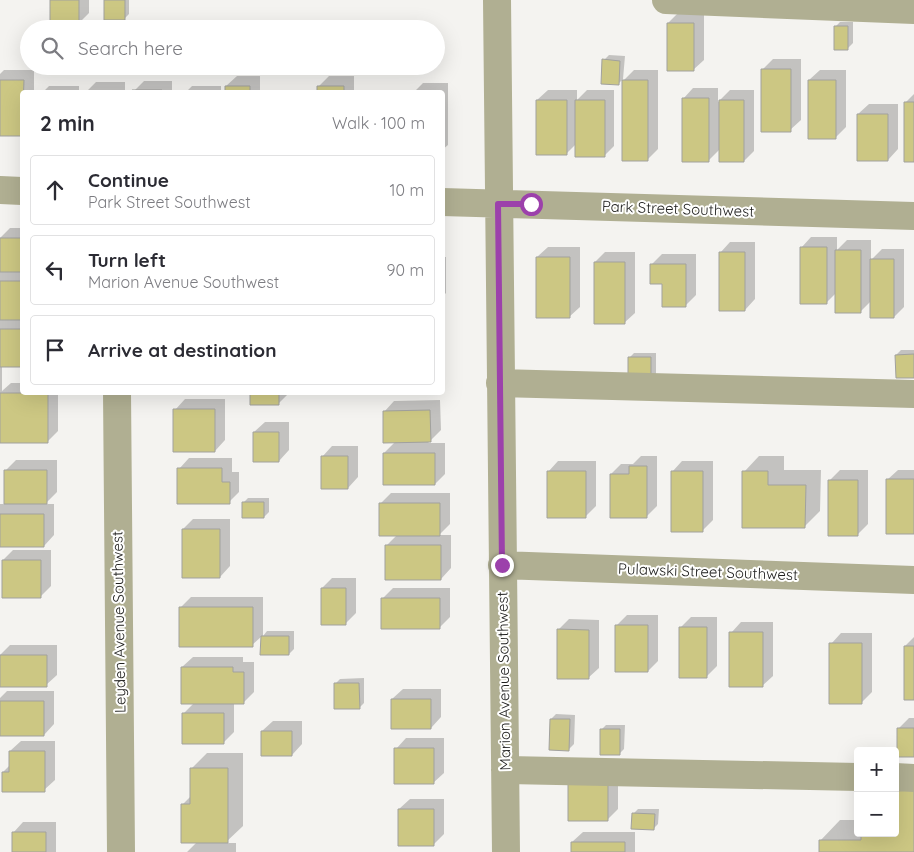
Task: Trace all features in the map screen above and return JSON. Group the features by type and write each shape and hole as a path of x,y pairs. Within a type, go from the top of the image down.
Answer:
{"street":[{"name":"Marion Avenue Southwest","path":"496,0 506,852"},
{"path":"666,0 914,10"},
{"path":"0,190 20,191"},
{"name":"Park Street Southwest","path":"445,202 914,216"},
{"path":"500,382 914,394"},
{"name":"Leyden Avenue Southwest","path":"117,395 121,852"},
{"name":"Pulawski Street Southwest","path":"502,565 914,580"},
{"path":"505,770 854,777"},
{"path":"899,777 914,778"}],"building":[{"path":"50,0 79,0 79,20 50,20"},
{"path":"104,0 125,0 125,20 104,20"},
{"path":"667,23 694,23 694,71 667,71"},
{"path":"834,26 848,26 848,50 834,50"},
{"path":"602,59 620,61 619,85 601,84"},
{"path":"761,69 791,69 791,132 761,132"},
{"path":"0,80 24,80 24,90 20,90 20,136 0,136"},
{"path":"622,80 648,80 648,161 622,161"},
{"path":"808,80 836,80 836,139 808,139"},
{"path":"225,86 250,86 250,90 225,90"},
{"path":"317,86 344,86 344,90 317,90"},
{"path":"682,98 709,98 709,162 682,162"},
{"path":"536,100 567,100 567,155 536,155"},
{"path":"575,100 605,100 605,157 575,157"},
{"path":"719,100 744,100 744,162 719,162"},
{"path":"904,102 914,102 914,162 904,162"},
{"path":"857,114 888,114 888,161 857,161"},
{"path":"0,238 20,238 20,272 0,272"},
{"path":"800,247 827,247 827,304 800,304"},
{"path":"835,250 861,250 861,313 835,313"},
{"path":"719,252 745,252 745,311 719,311"},
{"path":"536,257 570,257 570,318 536,318"},
{"path":"870,259 894,259 894,318 870,318"},
{"path":"594,262 625,262 625,324 594,324"},
{"path":"650,264 686,264 686,307 662,307 662,284 650,284"},
{"path":"0,281 20,281 20,320 0,320"},
{"path":"0,329 20,329 20,367 0,367"},
{"path":"914,354 914,378 896,378 895,355"},
{"path":"628,357 651,357 651,381 628,381"},
{"path":"0,393 48,395 48,443 0,443"},
{"path":"250,395 279,395 279,405 250,405"},
{"path":"173,409 215,409 215,452 173,452"},
{"path":"430,410 431,442 383,443 383,411"},
{"path":"253,432 279,432 279,462 253,462"},
{"path":"383,453 435,453 435,485 383,485"},
{"path":"321,456 348,456 348,489 321,489"},
{"path":"629,466 647,466 647,518 610,518 610,474 629,474"},
{"path":"177,468 222,468 222,482 230,482 230,504 177,504"},
{"path":"4,470 47,470 47,504 4,504"},
{"path":"547,471 586,471 586,518 547,518"},
{"path":"671,471 703,471 703,532 671,532"},
{"path":"742,471 768,471 768,485 806,485 805,528 742,528"},
{"path":"886,479 914,479 914,534 886,534"},
{"path":"828,480 858,480 858,536 828,536"},
{"path":"242,502 264,502 264,518 242,518"},
{"path":"379,503 440,503 440,536 379,536"},
{"path":"0,514 44,514 44,547 0,547"},
{"path":"182,529 220,529 220,578 182,578"},
{"path":"385,545 441,545 441,580 385,580"},
{"path":"2,560 41,560 41,598 2,598"},
{"path":"321,588 346,588 346,625 321,625"},
{"path":"381,598 440,598 440,629 381,629"},
{"path":"179,607 253,607 253,647 179,647"},
{"path":"615,625 648,625 648,672 615,672"},
{"path":"679,627 707,627 707,678 679,678"},
{"path":"557,629 589,630 589,679 557,679"},
{"path":"729,632 763,632 763,687 729,687"},
{"path":"261,636 289,636 289,655 260,655"},
{"path":"829,643 862,643 862,704 829,704"},
{"path":"904,646 914,646 914,700 904,700"},
{"path":"0,655 47,655 47,687 0,687"},
{"path":"181,667 233,667 233,672 244,672 244,704 181,704"},
{"path":"334,683 359,683 360,709 334,709"},
{"path":"391,699 431,699 431,729 391,729"},
{"path":"0,701 44,701 44,736 0,736"},
{"path":"182,713 224,713 224,744 182,744"},
{"path":"550,719 570,719 569,751 549,750"},
{"path":"897,728 914,728 914,757 899,757 899,747 897,747"},
{"path":"600,729 620,729 620,755 600,755"},
{"path":"261,731 292,731 292,756 261,756"},
{"path":"394,748 434,748 434,784 394,784"},
{"path":"9,751 45,751 45,792 2,792 2,772 9,772"},
{"path":"190,768 228,768 228,843 181,843 181,804 190,804"},
{"path":"568,784 608,784 608,821 568,821"},
{"path":"914,790 914,852 819,852 819,840 861,840 861,837 899,837 899,791"},
{"path":"398,809 434,809 434,846 398,846"},
{"path":"632,813 655,814 654,830 631,829"},
{"path":"12,832 46,832 46,852 12,852"},
{"path":"571,842 625,842 625,852 571,852"}],"route":[{"path":"502,565 498,204 531,204"}]}
